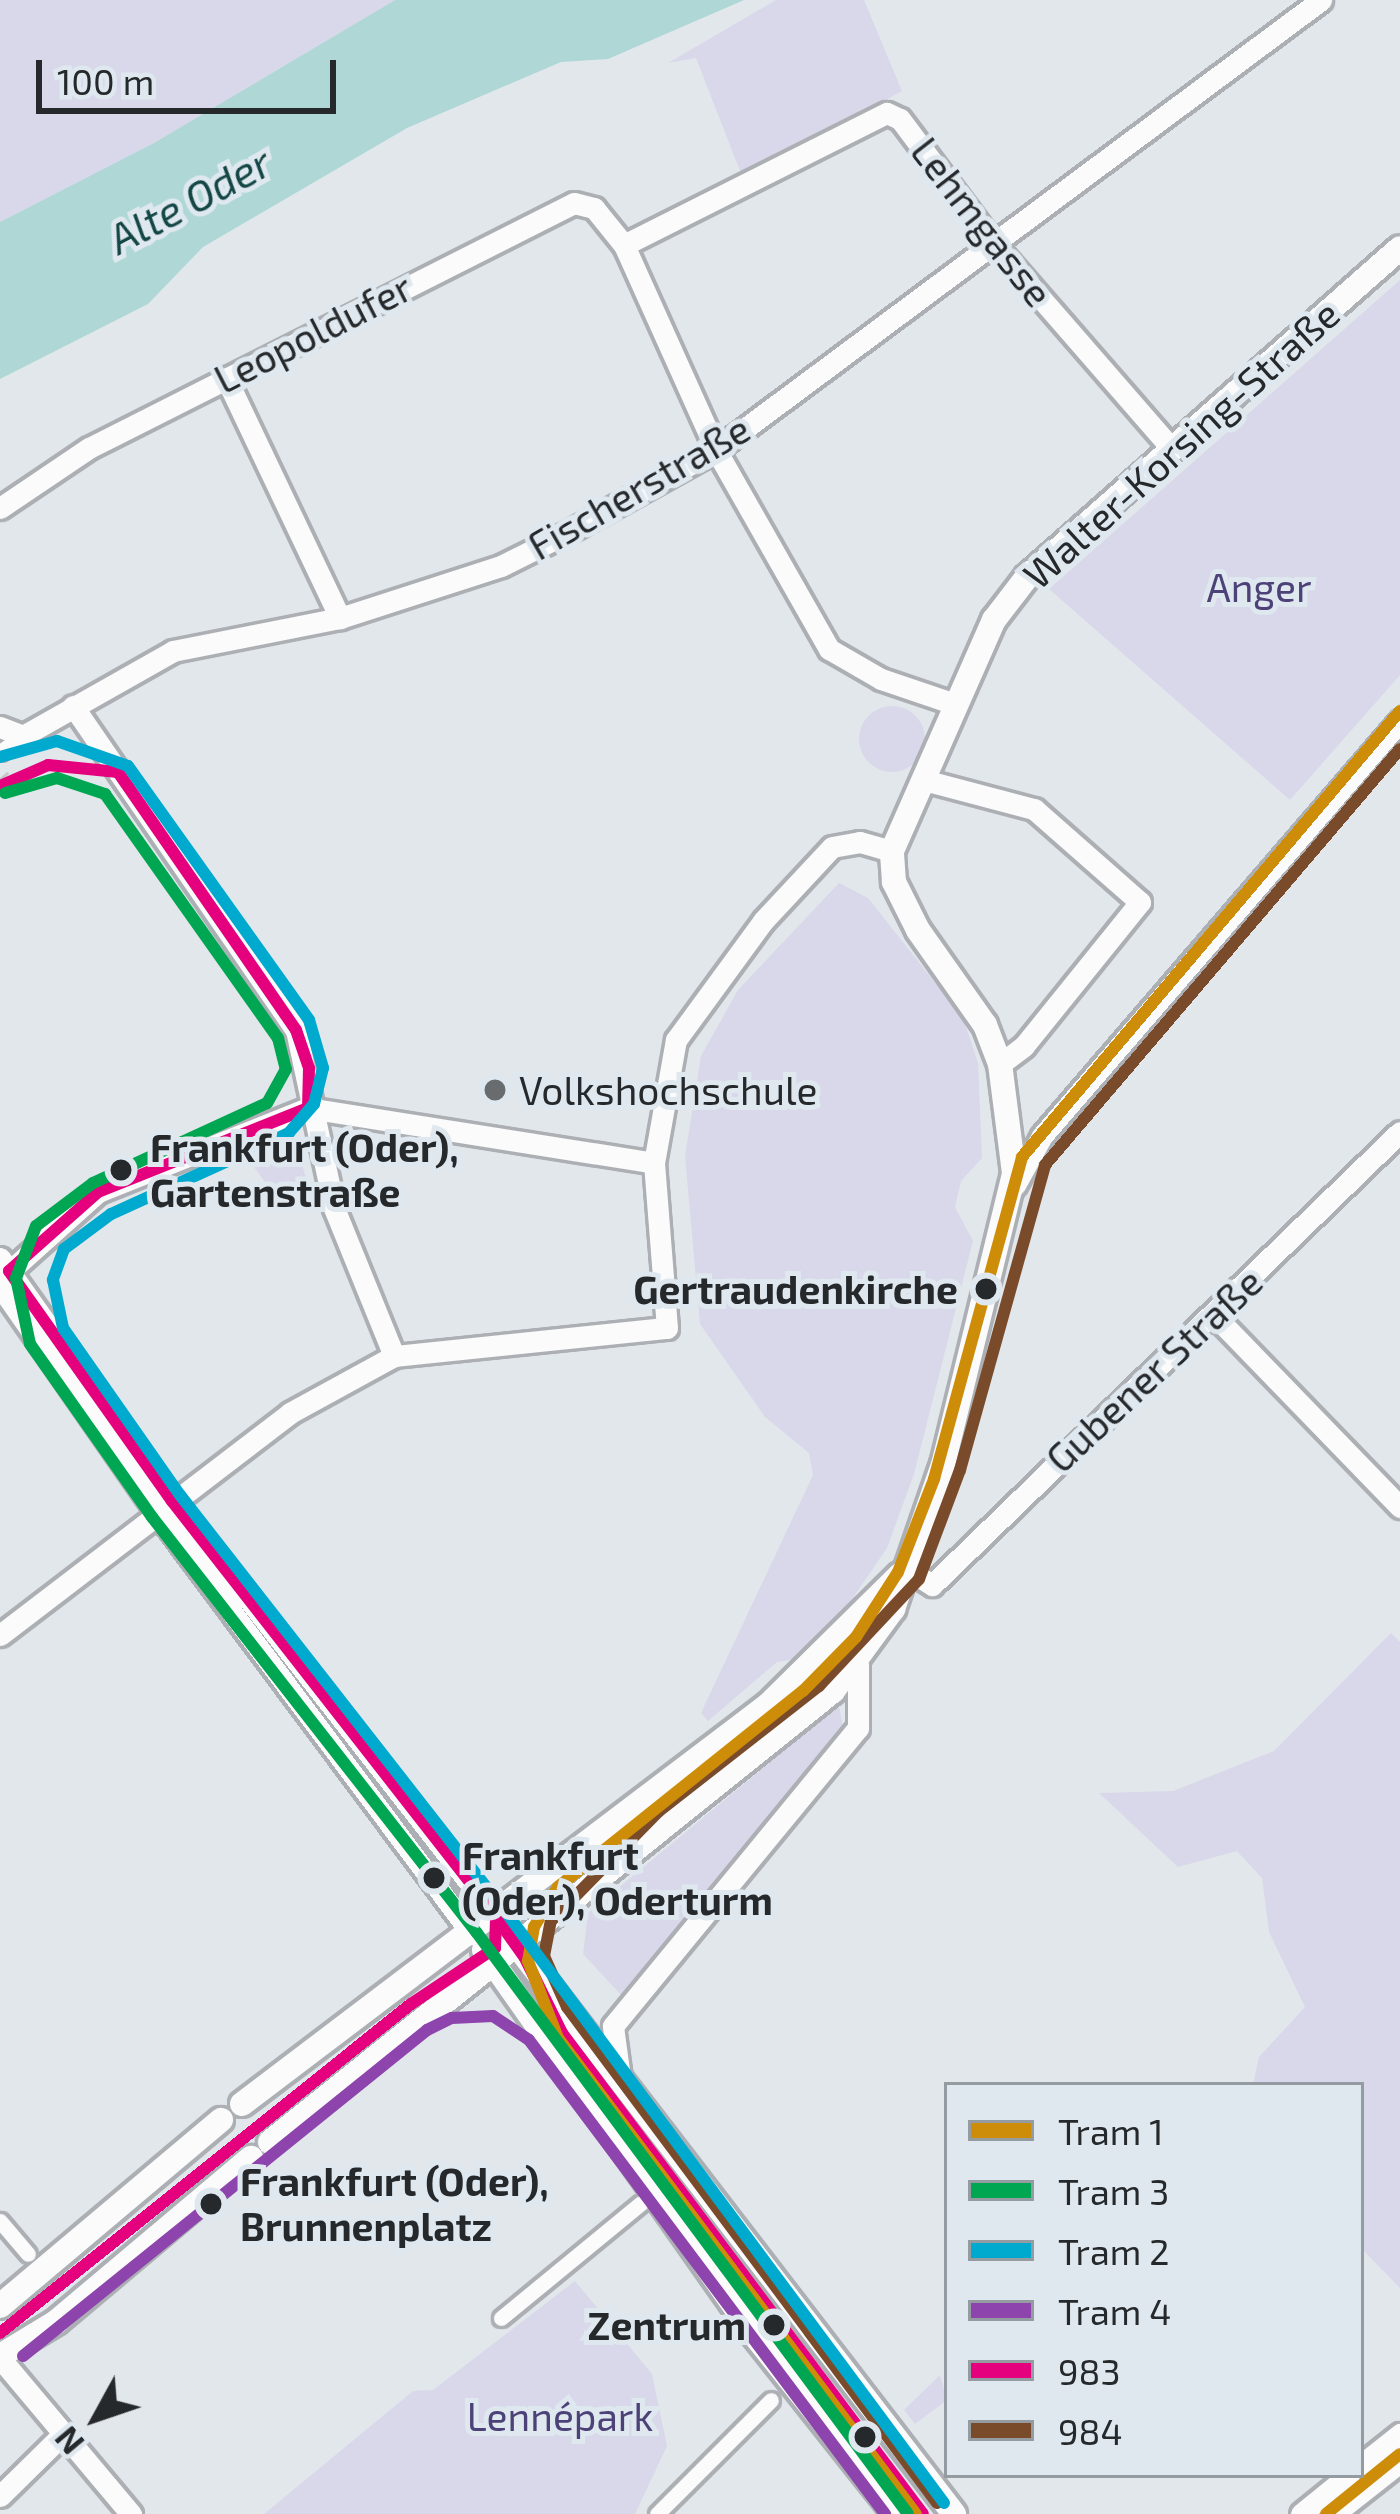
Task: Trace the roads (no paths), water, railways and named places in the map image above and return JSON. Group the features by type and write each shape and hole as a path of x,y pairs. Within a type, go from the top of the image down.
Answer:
{"street":[{"name":"Fischerstraße","path":"23,736 173,651 340,618 501,566 716,450 1322,0"},
{"name":"Lehmgasse","path":"624,245 887,113 900,119 992,242 1172,449"},
{"name":"Leopoldufer","path":"0,508 89,448 574,203 593,208 624,245"},
{"path":"624,245 716,450 829,649 880,679 955,704"},
{"name":"Walter-Korsing-Straße","path":"892,851 994,620 1027,577 1400,248"},
{"path":"226,378 340,618"},
{"path":"73,706 296,1030 309,1068 308,1108 334,1208 394,1356"},
{"path":"130,2514 0,2357 56,2322 491,1960 858,1664 893,1610 943,1465 1013,1192 1042,1136 1400,722"},
{"path":"0,727 23,736"},
{"path":"0,752 23,736"},
{"path":"924,780 1034,809 1140,902 1024,1046 1000,1064"},
{"path":"0,1635 336,1383 394,1356 667,1328 654,1163 676,1040 711,988 832,847 860,842 892,851 894,882 917,930 985,1024 1000,1064 1013,1192"},
{"path":"654,1163 308,1108 98,1192 2,1274 752,2332 896,2514"},
{"name":"Gubener Straße","path":"905,1568 932,1585 1400,1132"},
{"path":"1213,1314 1400,1507"},
{"path":"165,1507 496,1917 954,2514"},
{"path":"242,2104 496,1917 807,1673 905,1568"},
{"path":"621,2079 613,2026 858,1728 858,1664"},
{"path":"0,2306 221,2120"},
{"path":"501,2318 641,2203"},
{"path":"0,2221 28,2254"},
{"path":"657,2514 771,2400"},
{"path":"0,2496 63,2434"},
{"path":"1364,2463 1400,2434"},
{"path":"1334,2514 1400,2462"},
{"path":"1301,2514 1345,2478"}],"water":[{"name":"Alte Oder","path":"395,0 744,0 608,59 561,62 407,128 203,247 148,304 0,379 0,222 154,143"}],"tram line":[{"name":"1","path":"916,2514 558,2038 528,1961 534,1927 558,1887 803,1691 856,1637 898,1572 934,1479 1022,1157 1400,711"},
{"name":"2","path":"0,757 57,741 128,766 309,1020 323,1068 314,1104 289,1133 111,1214 64,1249 53,1280 63,1328 180,1495 505,1911 944,2503"},
{"path":"0,779 7,773"},
{"name":"3","path":"5,793 57,778 105,794 278,1038 286,1069 267,1103 93,1183 36,1226 16,1278 30,1344 152,1517 477,1933 908,2514"},
{"name":"4","path":"23,2356 427,2030 452,2018 493,2016 529,2040 885,2514"},
{"name":"1","path":"1326,2514 1400,2454"}],"place":[{"name":"Volkshochschule","path":"495,1090"},
{"name":"Frankfurt (Oder), Gartenstraße","path":"121,1170"},
{"name":"Gertraudenkirche","path":"986,1289"},
{"name":"Frankfurt (Oder), Oderturm","path":"434,1878"},
{"name":"Frankfurt (Oder), Brunnenplatz","path":"211,2204"},
{"name":"Zentrum","path":"774,2325"}],"park label":[{"name":"Anger","path":"1259,587"},
{"name":"Lennépark","path":"560,2416"}]}
